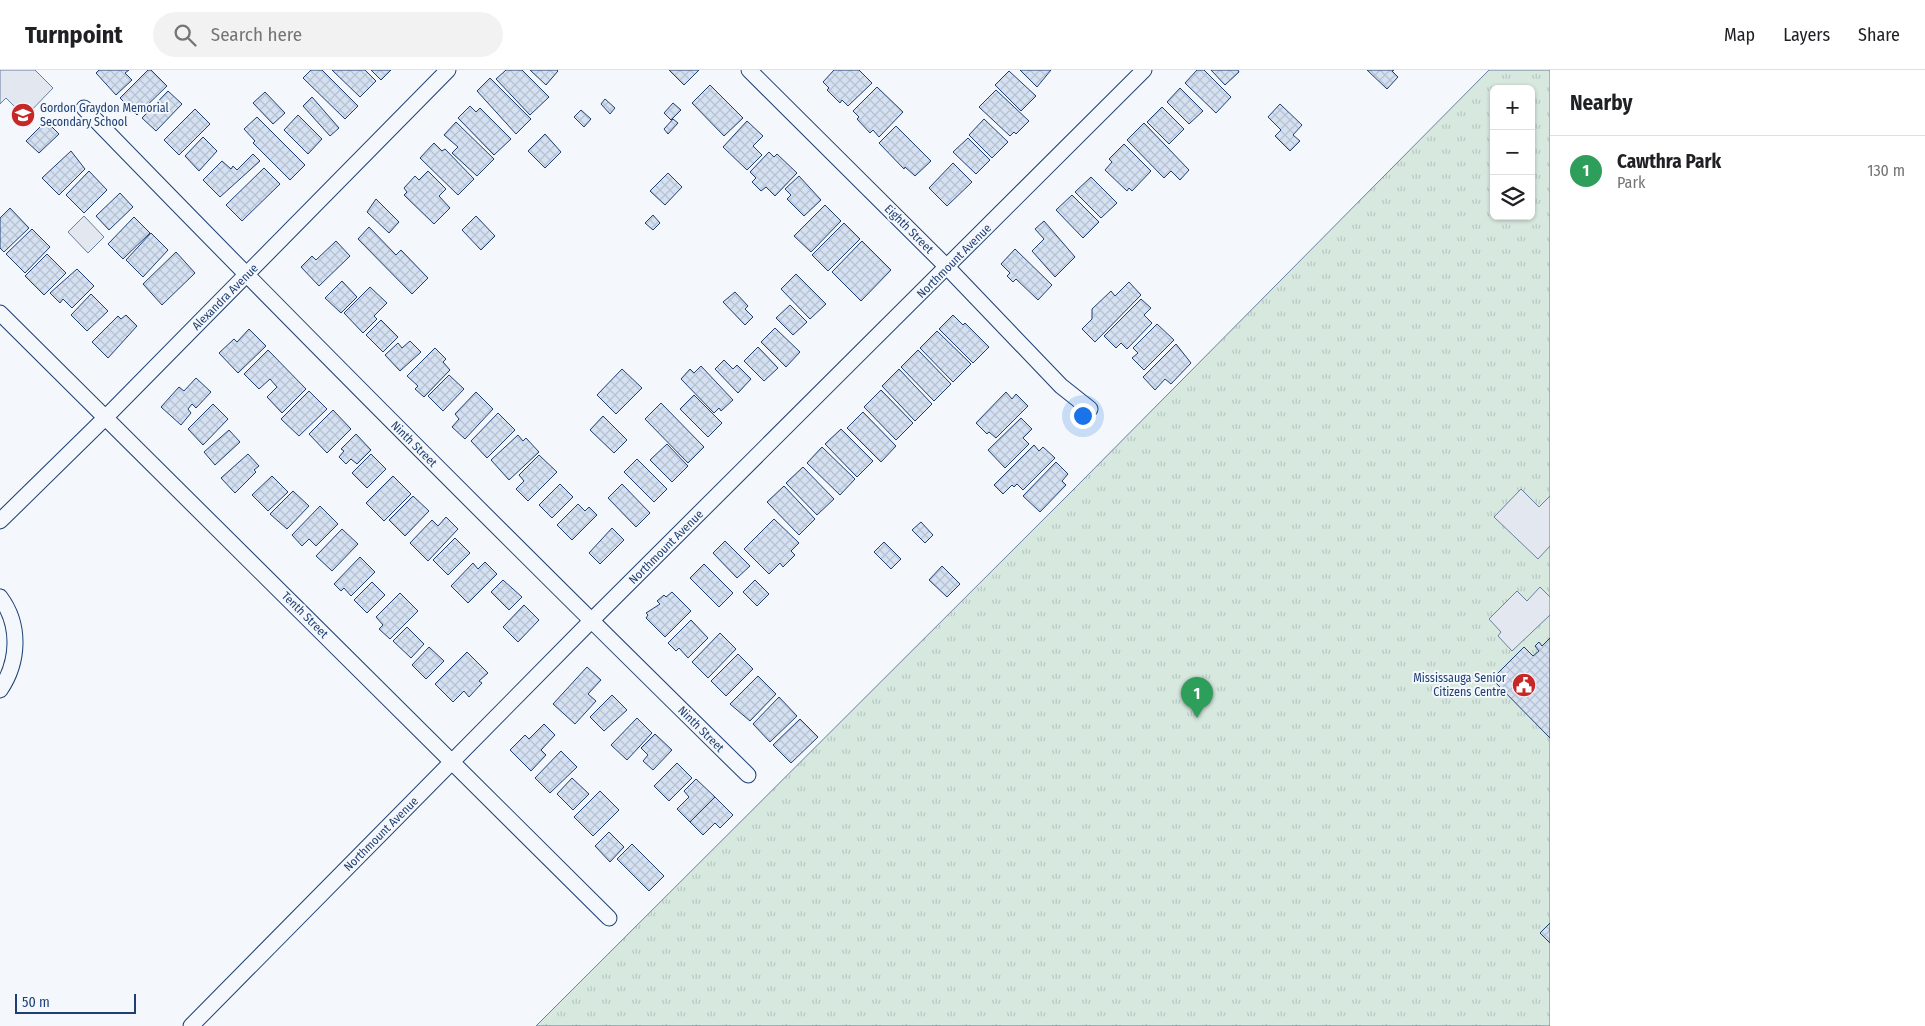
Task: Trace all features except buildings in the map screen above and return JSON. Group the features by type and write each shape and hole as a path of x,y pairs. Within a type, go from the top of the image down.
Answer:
{"street":[{"name":"Alexandra Avenue","path":"0,521 106,417 448,70"},
{"name":"Eighth Street","path":"749,70 948,268 1061,386 1090,409"},
{"name":"Northmount Avenue","path":"191,1026 590,622 948,268 1144,70"},
{"name":"Ninth Street","path":"84,108 246,275 590,622 748,775"},
{"name":"Tenth Street","path":"0,313 609,918"},
{"path":"0,597 11,619 16,641 14,661 7,679 0,690"}],"green space":[{"path":"1489,70 1550,70 1550,1026 536,1026 1074,489"}],"shaded area":[{"path":"0,70 35,70 53,88 25,117 6,98 0,104"},
{"path":"84,216 104,237 88,253 68,232"},
{"path":"1521,489 1539,507 1550,496 1550,546 1538,559 1494,517"},
{"path":"1540,587 1550,597 1550,615 1512,651 1498,636 1501,632 1489,619 1517,591 1527,601"}],"place":[{"name":"Gordon Graydon Memorial Secondary School","path":"23,115"},
{"name":"Mississauga Senior Citizens Centre","path":"1524,685"},
{"name":"Cawthra Park","path":"1197,718"}]}
